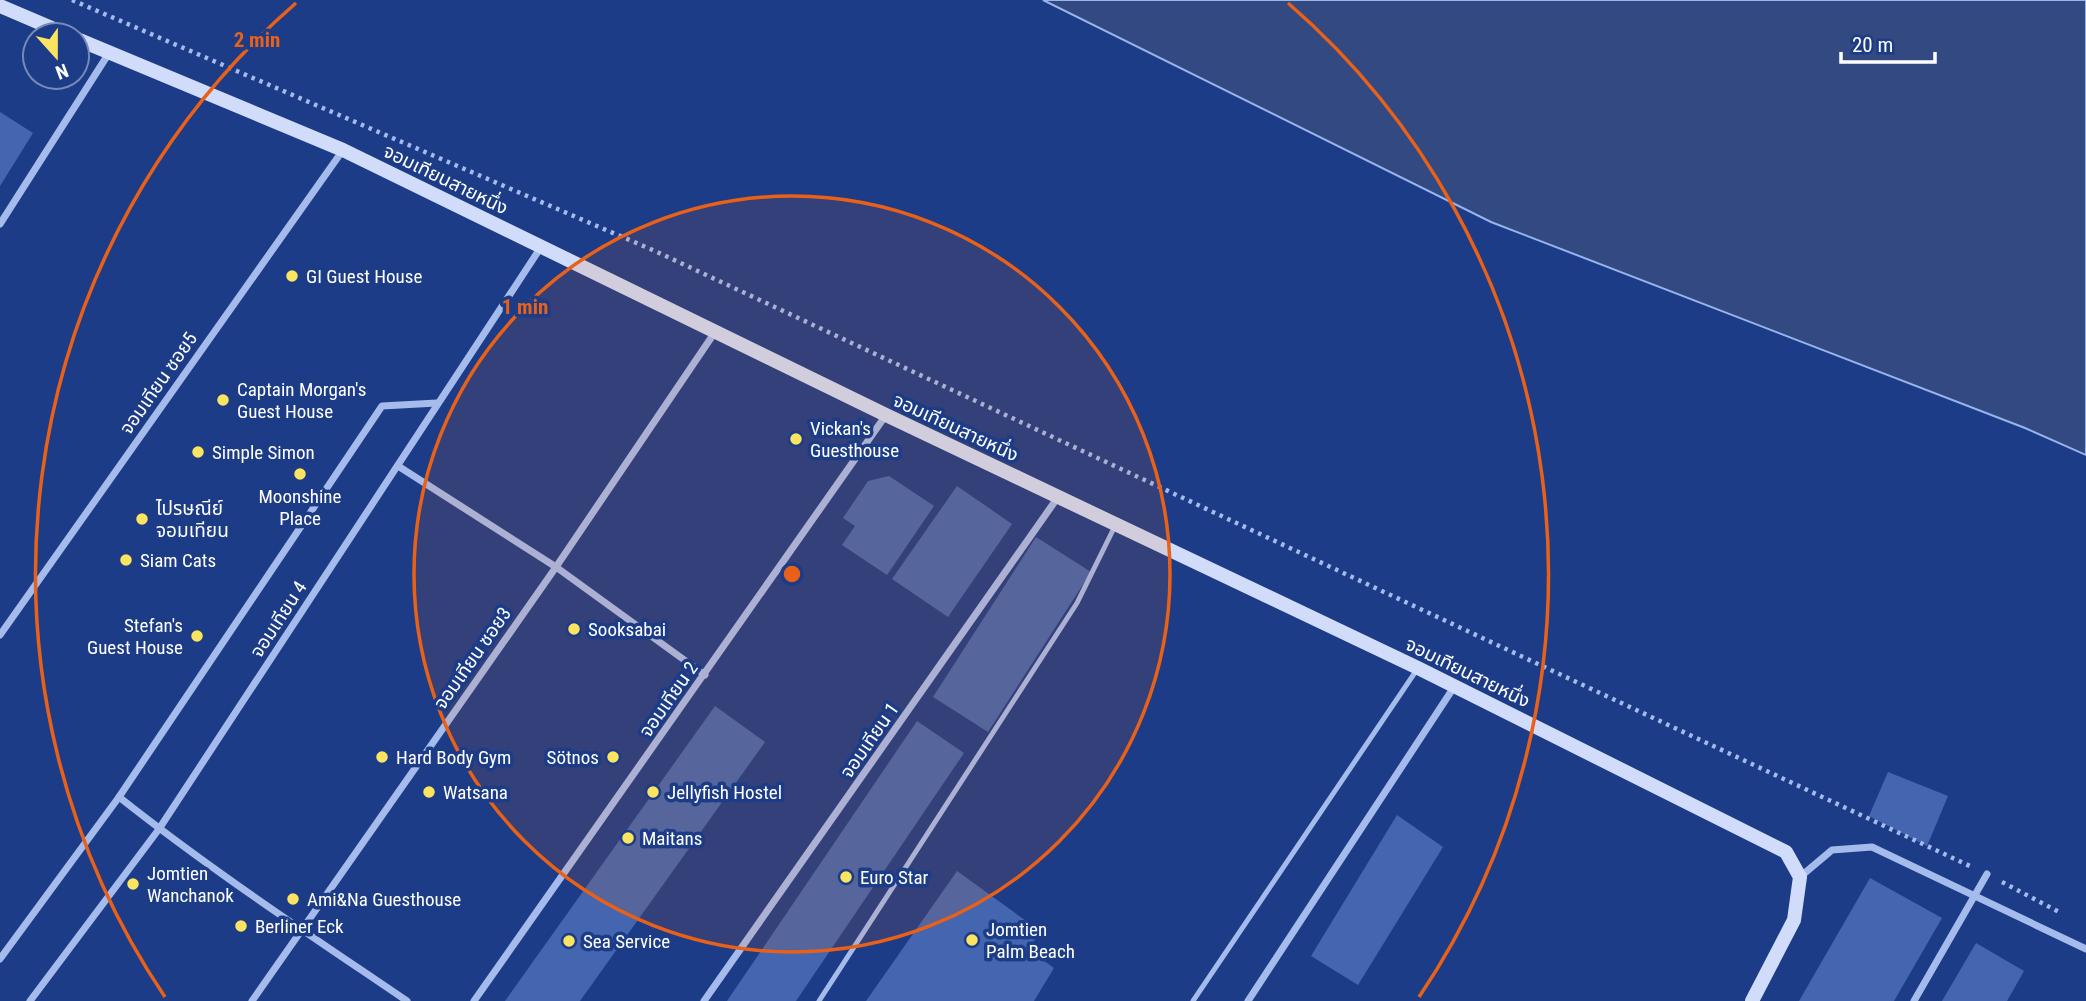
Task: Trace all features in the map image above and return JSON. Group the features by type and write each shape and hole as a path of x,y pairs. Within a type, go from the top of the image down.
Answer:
{"street":[{"path":"0,6 35,21"},
{"name":"จอมเทียนสายหนึ่ง","path":"91,45 343,150 886,415 1418,668 1786,852 1800,877"},
{"path":"0,224 109,52"},
{"name":"จอมเทียน ซอย5","path":"0,635 343,150"},
{"name":"จอมเทียน 4","path":"30,1001 159,829 541,247"},
{"name":"จอมเทียน ซอย3","path":"251,1001 556,567 715,331"},
{"path":"0,959 119,797 382,406 437,403"},
{"name":"จอมเทียน 2","path":"474,1001 886,415"},
{"path":"397,466 556,567 705,675"},
{"name":"จอมเทียน 1","path":"704,1001 1059,497"},
{"path":"1248,1001 1454,687"},
{"path":"119,797 159,829 300,929 407,1001"},
{"path":"1752,1001 1794,920 1800,877 1832,850 1872,847 2086,949"},
{"path":"1914,1001 1987,874"}],"lane":[{"path":"819,1001 1077,603 1116,524"},
{"path":"1193,1001 1418,668"}],"path":[{"path":"72,0 655,251 1987,874 2064,914"}],"water":[{"path":"1043,0 2086,0 2086,455 2025,428 1491,222"}],"building":[{"path":"0,112 33,133 0,186"},
{"path":"889,476 934,506 887,575 842,545 855,526 843,518 868,481"},
{"path":"957,486 1012,524 948,617 892,579"},
{"path":"1036,537 1091,572 988,732 933,697"},
{"path":"715,706 765,742 580,1001 505,1001"},
{"name":"Euro Star","path":"917,721 964,753 796,1001 727,1001"},
{"path":"1888,772 1948,796 1927,846 1869,816"},
{"path":"1397,815 1443,847 1358,985 1311,956"},
{"name":"Jomtien Palm Beach","path":"957,871 1040,931 1029,950 1054,968 1034,1001 866,1001"},
{"path":"1870,878 1942,918 1894,1001 1799,1001"},
{"path":"1976,943 2024,971 2007,1001 1942,1001"}],"place":[{"name":"GI Guest House","path":"292,276"},
{"name":"Captain Morgan's Guest House","path":"223,400"},
{"name":"Vickan's Guesthouse","path":"796,439"},
{"name":"Simple Simon","path":"198,452"},
{"name":"Moonshine Place","path":"300,474"},
{"name":"ไปรษณีย์ จอมเทียน","path":"142,519"},
{"name":"Siam Cats","path":"126,560"},
{"name":"Sooksabai","path":"574,629"},
{"name":"Stefan's Guest House","path":"197,636"},
{"name":"Hard Body Gym","path":"382,757"},
{"name":"Sötnos","path":"613,757"},
{"name":"Watsana","path":"429,792"},
{"name":"Jellyfish Hostel","path":"653,792"},
{"name":"Maitans","path":"628,838"},
{"name":"Euro Star","path":"846,877"},
{"name":"Jomtien Wanchanok","path":"133,884"},
{"name":"Ami&Na Guesthouse","path":"293,899"},
{"name":"Berliner Eck","path":"241,926"},
{"name":"Jomtien Palm Beach","path":"972,940"},
{"name":"Sea Service","path":"569,941"}]}
